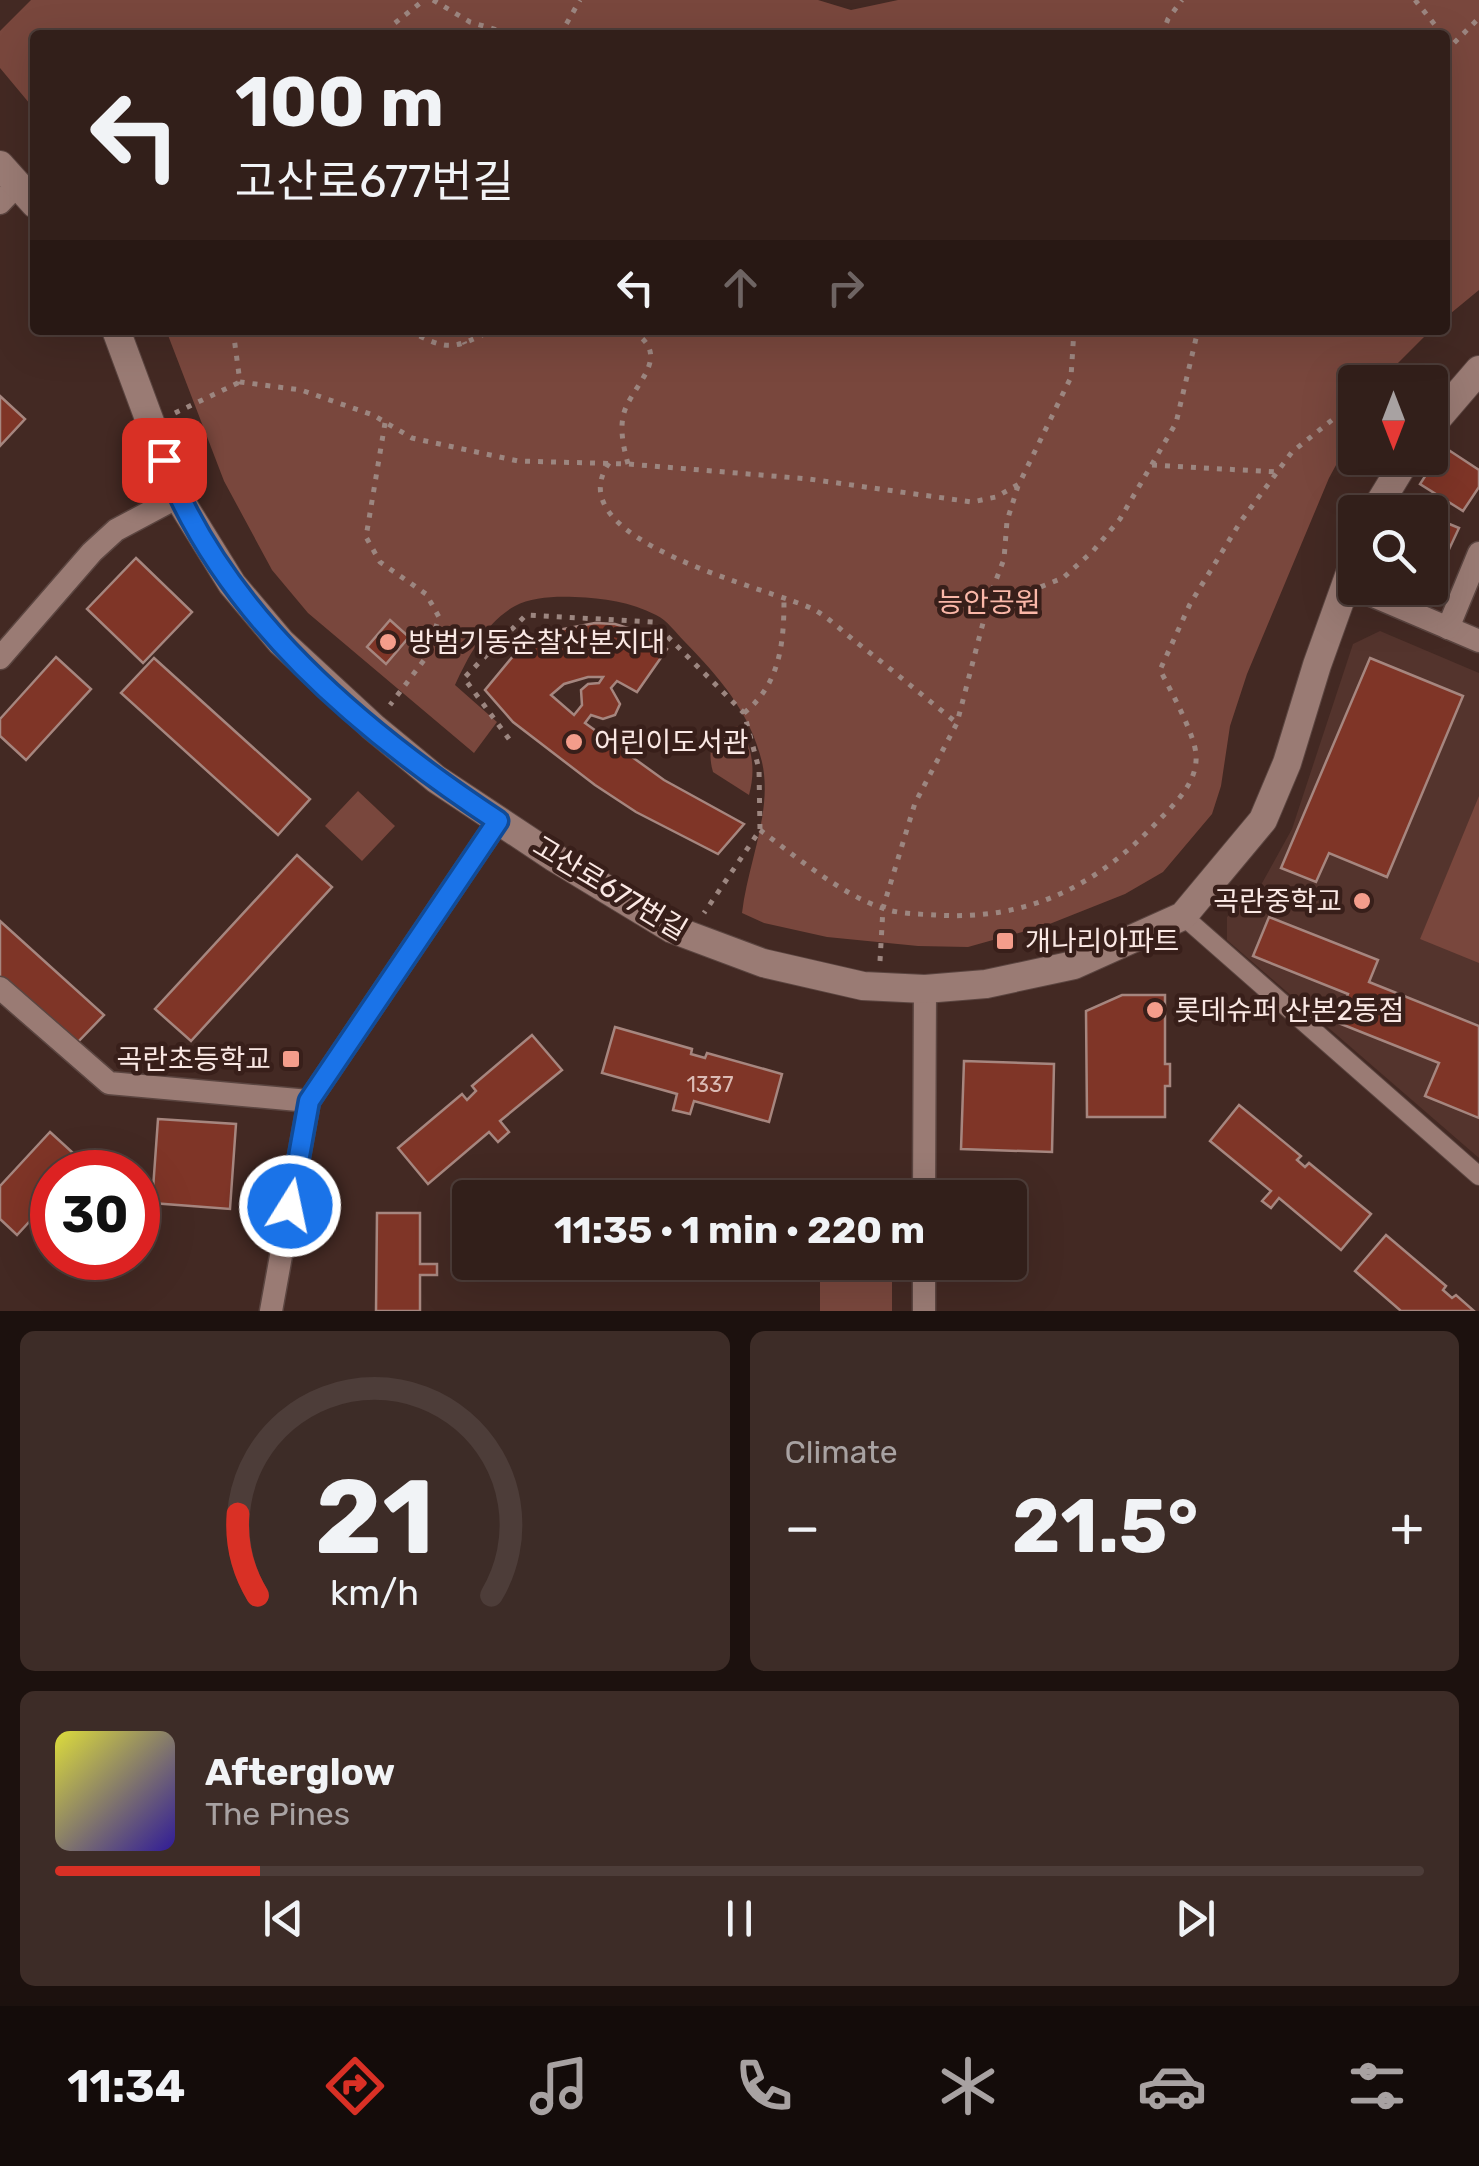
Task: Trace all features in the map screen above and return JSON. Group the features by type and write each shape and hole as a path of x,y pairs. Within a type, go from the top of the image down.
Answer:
{"street":[{"name":"고산로677번길","path":"118,335 178,497 232,584 317,678 436,780 498,821 688,936 763,964 863,986 925,988 986,984 1074,965 1184,916 1263,820 1287,763 1339,605"},
{"path":"1448,405 1479,370"},
{"path":"0,658 92,552 116,530 178,497"},
{"path":"1448,628 1479,553"},
{"path":"1408,605 1479,641"},
{"path":"271,1311 309,1101 498,821"},
{"path":"1184,916 1479,1176"},
{"path":"0,988 109,1083 309,1101"},
{"path":"924,1180 925,988"},
{"path":"924,1280 924,1311"}],"path":[{"path":"392,30 396,22 424,0"},
{"path":"432,0 470,22 497,30"},
{"path":"563,30 580,0"},
{"path":"1164,30 1182,0"},
{"path":"1415,0 1439,30"},
{"path":"1450,43 1452,45 1479,18"},
{"path":"235,335 240,382"},
{"path":"417,335 440,347 465,344 482,335"},
{"path":"461,335 465,344"},
{"path":"628,464 622,420 648,370 644,335"},
{"path":"879,986 882,908 916,803 957,723 990,596 1004,559 1008,522 1019,484 1072,377 1074,335"},
{"path":"990,596 1025,593 1063,578 1120,519 1176,423 1197,335"},
{"path":"151,424 240,382 301,390 385,422 412,438 518,461 628,464 809,479 972,502 996,497 1019,484"},
{"path":"760,830 820,875 882,908 960,916 1016,910 1089,881 1119,860 1182,796 1192,775 1196,754 1160,670 1190,604 1241,522 1292,452 1338,417"},
{"path":"373,727 427,656 438,617 426,594 380,562 366,537 385,422"},
{"path":"609,463 602,478 603,506 609,517 630,535 676,558 815,610 957,723"},
{"path":"1152,465 1277,472"},
{"path":"744,713 767,688 784,644 784,600"},
{"path":"509,739 464,678 526,615 653,622 744,713 759,770 760,830 688,936"}],"shaded area":[{"name":"곡란중학교","path":"1380,631 1479,673 1479,1158 1227,940 1227,917 1261,885 1292,829 1353,644"}],"green space":[{"path":"31,0 818,0 851,10 898,0 1479,0 1479,290 1450,314 1450,30 30,30 30,104 0,68 0,31"},
{"name":"능안공원","path":"168,335 1426,335 1396,365 1338,365 1338,461 1247,674 1230,726 1221,786 1212,814 1163,872 1125,894 1047,925 968,947 827,937 764,923 742,913 762,818 762,762 750,727 721,682 660,617 607,600 560,597 528,601 505,613 479,641 455,685 497,722 474,753 308,613 272,570 224,481"},
{"path":"741,726 752,760 749,795 713,772 711,763 711,747 718,735"},
{"path":"358,791 395,826 362,861 325,826"},
{"path":"1479,796 1479,963 1420,939"},
{"path":"820,1280 892,1280 892,1311 820,1311"}],"building":[{"path":"0,396 25,419 0,446"},
{"path":"1448,450 1479,470 1479,487 1463,511 1448,502 1448,495 1438,495 1420,484 1426,475 1448,475"},
{"path":"1448,523 1459,528 1448,552"},
{"path":"136,558 192,612 143,663 87,609"},
{"name":"방범기동순찰산본지대","path":"390,620 409,637 386,664 367,647"},
{"name":"어린이도서관","path":"595,623 615,624 644,633 667,649 637,692 617,681 611,688 620,704 615,715 603,719 591,715 585,723 664,780 744,824 718,854 636,812 595,785 513,722 485,690 514,655 548,632","holes":["603,677 599,683 588,684 581,690 582,705 574,715 551,695 564,684"]},
{"path":"56,657 91,689 26,760 0,736 0,719"},
{"path":"154,658 310,799 278,835 121,693"},
{"path":"1370,658 1463,696 1387,877 1329,853 1316,882 1281,868"},
{"path":"297,855 332,887 191,1041 155,1009"},
{"path":"1269,917 1378,960 1369,982 1479,1026 1479,1118 1425,1096 1439,1063 1336,1022 1348,994 1253,956"},
{"path":"0,921 104,1015 74,1046 0,979"},
{"path":"1122,995 1165,995 1165,1064 1170,1064 1170,1086 1165,1086 1165,1117 1087,1117 1086,1011"},
{"path":"615,1027 692,1049 691,1054 705,1058 707,1053 782,1074 769,1122 694,1101 690,1114 673,1110 677,1094 602,1073"},
{"path":"532,1035 562,1070 500,1121 509,1132 498,1142 489,1132 428,1184 398,1148 462,1094 467,1100 476,1091 472,1086"},
{"path":"964,1061 1054,1064 1052,1152 961,1149"},
{"path":"1239,1105 1301,1156 1297,1160 1305,1167 1309,1163 1371,1214 1341,1250 1279,1198 1271,1208 1262,1201 1271,1191 1210,1141"},
{"path":"158,1119 236,1124 230,1209 160,1204 160,1150 156,1150"},
{"path":"50,1132 70,1150 33,1150"},
{"path":"30,1154 30,1221 17,1235 0,1219 0,1186"},
{"path":"377,1213 420,1213 420,1264 437,1264 437,1275 420,1275 420,1311 376,1311"},
{"path":"1386,1235 1446,1286 1443,1290 1452,1298 1456,1295 1474,1311 1401,1311 1355,1271"}],"place":[{"name":"방범기동순찰산본지대","path":"388,642"},
{"name":"어린이도서관","path":"574,742"},
{"name":"곡란중학교","path":"1362,901"},
{"name":"개나리아파트","path":"1005,941"},
{"name":"롯데슈퍼 산본2동점","path":"1155,1010"},
{"name":"곡란초등학교","path":"291,1059"}],"route":[{"path":"164,460 178,497 232,584 281,642 436,780 498,821 309,1101 290,1206"}]}
